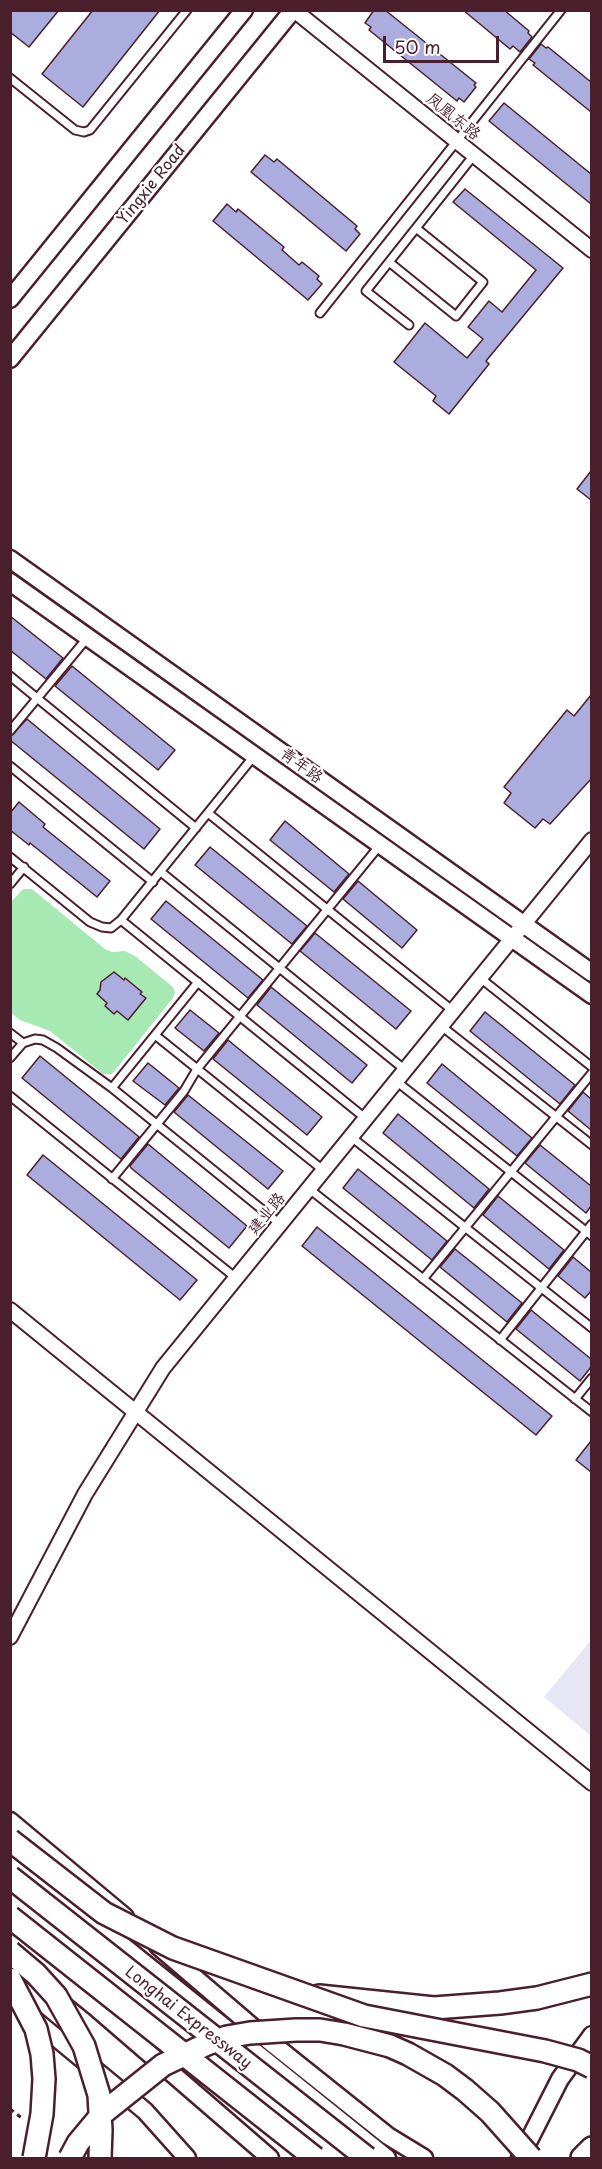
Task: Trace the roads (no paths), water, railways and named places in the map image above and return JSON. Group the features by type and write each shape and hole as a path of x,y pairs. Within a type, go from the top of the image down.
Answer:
{"highway":[{"path":"10,1840 82,1897 127,1926 173,1948 363,2016 545,2051 578,2060 591,2067"},
{"name":"Longhai Expressway","path":"10,1877 367,2158"},
{"name":"Longhai Expressway","path":"10,1917 315,2158"},
{"path":"10,1952 36,1974 56,1996 84,2046 99,2095 100,2158"},
{"path":"10,1979 36,2029 42,2054 44,2079 42,2114 34,2158"},
{"path":"300,1994 434,2008 537,1998 591,1984"},
{"path":"70,2158 78,2143 103,2113 164,2065 227,2037 267,2031 320,2030 390,2046 445,2075 465,2090 512,2135 531,2158"},
{"path":"582,2158 591,2148"}],"street":[{"path":"10,299 244,10"},
{"name":"凤凰东路","path":"293,10 591,250"},
{"name":"Yingxie Road","path":"10,359 293,10"},
{"name":"青年路","path":"10,559 591,973"},
{"name":"青年路","path":"10,582 591,995"},
{"name":"建业路","path":"11,1634 85,1494 163,1368 591,840"},
{"path":"10,1310 591,1783"},
{"path":"10,1821 269,2041 388,2136 424,2158"},
{"path":"10,1855 387,2158"},
{"path":"10,1938 94,2006 270,2158"},
{"path":"10,2001 145,2111 187,2158"},
{"path":"520,2158 560,2079 591,2036"}],"lane":[{"path":"10,78 75,130 84,132 90,130 186,10"},
{"path":"320,313 561,10"},
{"path":"410,325 366,291 474,155"},
{"path":"388,262 456,316 470,299 483,282 416,228"},
{"path":"10,732 88,637"},
{"path":"10,676 196,828"},
{"path":"10,857 90,922 111,928 121,920 153,882 255,755"},
{"path":"10,766 153,882"},
{"path":"208,813 452,1010"},
{"path":"112,1179 184,1091 197,1069 380,844"},
{"path":"10,884 24,867"},
{"path":"161,872 279,968 511,1172 589,1234"},
{"path":"121,920 365,1118"},
{"path":"479,977 591,1067"},
{"path":"112,1088 198,982"},
{"path":"441,1024 591,1145"},
{"path":"10,1033 23,1043"},
{"path":"155,1035 323,1170"},
{"path":"10,1058 23,1043 35,1039 43,1040 57,1048 112,1088 279,1224"},
{"path":"423,1279 591,1073"},
{"path":"10,1096 236,1278"},
{"path":"350,1136 591,1328"},
{"path":"308,1188 591,1412"},
{"path":"500,1340 541,1288 589,1234 591,1224"},
{"path":"575,1399 591,1378"}]}
